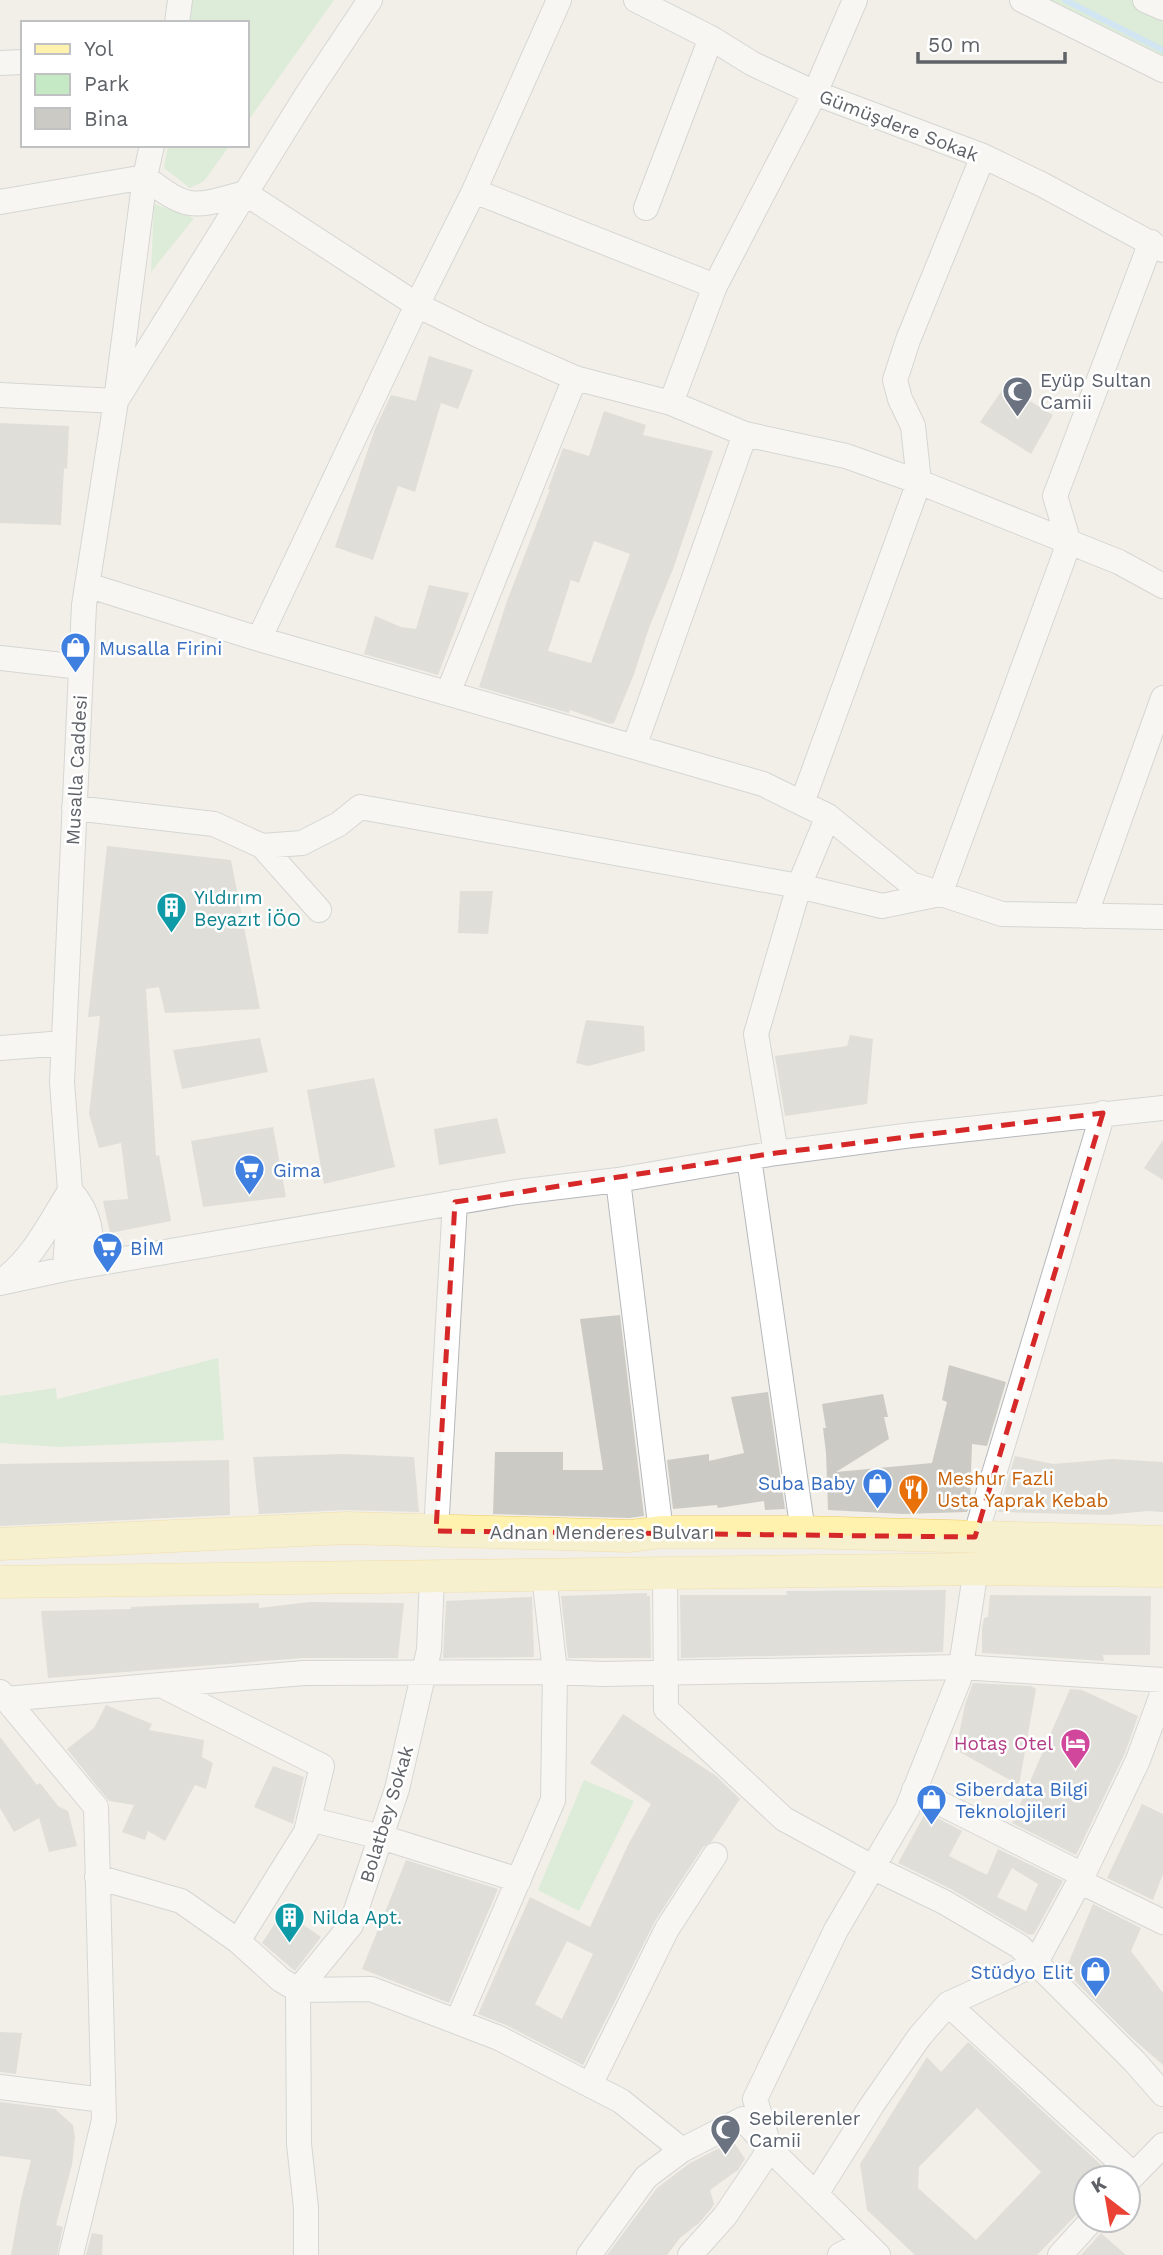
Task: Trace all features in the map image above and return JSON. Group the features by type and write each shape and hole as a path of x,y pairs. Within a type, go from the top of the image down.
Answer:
{"main road":[{"name":"Adnan Menderes Bulvarı","path":"0,1544 347,1528 630,1536 662,1532 803,1532 1163,1542"},
{"path":"0,1582 976,1569 1163,1571"}],"street":[{"path":"177,21 180,0"},
{"path":"0,395 116,401 306,96 370,0"},
{"path":"259,639 417,304 474,191 559,0"},
{"name":"Gümüşdere Sokak","path":"636,0 814,93 983,156 1157,246"},
{"path":"671,403 715,286 814,93 855,0"},
{"path":"1022,0 1163,70"},
{"path":"1145,0 1163,8"},
{"path":"646,208 711,38"},
{"path":"0,63 21,62"},
{"name":"Musalla Caddesi","path":"73,1267 62,1082 84,605 116,401 145,177 152,147"},
{"path":"802,803 919,482 913,426 895,380 908,340 983,156"},
{"path":"0,202 145,177 170,197 198,206 245,193 417,304 480,336 575,378 671,403 746,434 846,456 919,482 1119,562 1163,586"},
{"path":"474,191 715,286"},
{"path":"940,894 1069,543 1055,496 1157,246"},
{"path":"448,693 575,378"},
{"path":"634,747 746,434"},
{"path":"87,585 259,639 762,784 828,816 911,884 1002,914 1163,918"},
{"path":"0,657 81,667"},
{"path":"1085,916 1163,698"},
{"path":"262,846 302,843 339,824 360,807 799,886 882,906 940,894"},
{"path":"74,808 214,824 262,846 319,910"},
{"path":"776,1153 757,1034 799,886 828,816"},
{"path":"0,1048 64,1043"},
{"path":"0,1282 73,1267 456,1202 618,1180 776,1153 904,1136 1163,1108"},
{"path":"975,1537 1103,1113"},
{"path":"749,1158 803,1532"},
{"path":"618,1180 662,1532"},
{"path":"0,1282 20,1265 41,1240 70,1190"},
{"path":"436,1531 456,1202"},
{"path":"771,2149 755,2099 836,1930 907,1809 959,1679 976,1569"},
{"path":"665,1573 666,1710 784,1819 944,1902 1019,1946 1135,2062 1163,2094"},
{"path":"457,2022 553,1800 555,1672 544,1575"},
{"name":"Bolatbey Sokak","path":"298,1990 351,1925 397,1789 429,1650 432,1577"},
{"path":"3,1695 304,1673 603,1674 961,1667 1163,1680"},
{"path":"161,1685 322,1766 306,1832 238,1941"},
{"path":"816,2194 920,2036 948,2004 1035,1964 1083,1875 1138,1760 1163,1692"},
{"path":"3,1695 96,1807 104,2120 71,2255"},
{"path":"914,1790 1083,1875"},
{"path":"309,1819 381,1837 519,1880"},
{"path":"590,2085 667,1929 715,1855"},
{"path":"1083,1875 1085,1884 1163,1922"},
{"path":"97,1877 181,1901 238,1941 281,1980 298,1990 371,1989 499,2038 621,2101 682,2150"},
{"path":"298,1990 299,2144 306,2208 306,2255"},
{"path":"948,2004 1116,2164"},
{"path":"0,2087 103,2100"},
{"path":"589,2255 646,2177 682,2150 743,2119 872,2248"},
{"path":"1142,2167 1163,2145"},
{"path":"690,2255 725,2216 771,2149"},
{"path":"1060,2255 1079,2234"},
{"path":"840,2255 872,2248"}],"highlighted area":[{"path":"1103,1113 975,1537 436,1531 455,1202 776,1153"}],"green space":[{"path":"192,0 334,0 248,121 248,21 188,21"},
{"path":"1023,0 1158,0 1163,3 1163,69"},
{"path":"168,147 229,147 204,181 190,188 164,168"},
{"path":"154,204 194,218 151,272"},
{"path":"218,1358 224,1440 58,1447 0,1443 0,1396 56,1388 57,1401"},
{"path":"584,1780 634,1801 579,1911 538,1890"}],"building":[{"path":"429,356 473,370 458,409 441,403 415,492 398,486 373,560 335,547 375,429 391,395 416,401"},
{"name":"Eyüp Sultan Camii","path":"1005,386 1053,415 1031,454 980,422"},
{"path":"604,411 646,425 643,435 713,451 634,674 614,723 610,724 570,710 569,713 479,687 507,601 563,448 589,456","holes":["594,541 630,554 591,663 548,651 571,580 579,583"]},
{"path":"0,423 69,426 61,525 0,523"},
{"path":"429,585 469,593 438,675 364,654 375,616 401,627 416,629"},
{"name":"Yıldırım Beyazıt İÖO","path":"107,846 231,860 260,1009 165,1013 159,987 146,989 156,1156 159,1155 171,1221 110,1233 103,1201 128,1199 121,1143 99,1148 89,1114 100,1016 88,1017"},
{"path":"460,891 493,891 488,934 458,933"},
{"path":"586,1020 644,1026 645,1051 588,1066 576,1063"},
{"path":"850,1035 873,1039 867,1104 785,1116 775,1056 847,1046"},
{"path":"260,1038 268,1072 182,1089 173,1050"},
{"path":"374,1078 395,1167 324,1184 307,1090"},
{"path":"497,1118 506,1153 439,1165 434,1129"},
{"path":"273,1127 286,1197 203,1207 191,1141"},
{"path":"1163,1140 1163,1180 1144,1168"},
{"path":"620,1315 644,1516 629,1518 493,1514 495,1452 563,1452 563,1470 603,1470 580,1319"},
{"path":"949,1365 1006,1382 987,1446 972,1444 970,1503 967,1512 903,1514 828,1510 823,1428 826,1428 822,1404 883,1394 888,1417 884,1417 889,1439 836,1472 932,1463 947,1402 942,1400"},
{"path":"768,1392 785,1509 765,1510 764,1501 718,1508 717,1505 673,1509 667,1460 709,1454 709,1461 744,1453 731,1397"},
{"path":"343,1454 414,1457 419,1512 346,1510 259,1514 253,1457"},
{"path":"1015,1456 1053,1464 1112,1459 1163,1462 1163,1512 1108,1515 998,1512"},
{"path":"229,1460 230,1515 0,1526 0,1464"},
{"path":"946,1590 943,1652 681,1658 680,1595"},
{"path":"647,1593 647,1596 650,1596 651,1658 568,1658 561,1596"},
{"path":"990,1595 1151,1596 1150,1655 1103,1655 1104,1661 982,1653 982,1629 984,1618 988,1617"},
{"path":"532,1597 534,1657 443,1658 446,1601"},
{"path":"310,1602 404,1603 398,1658 303,1658 48,1678 41,1611 259,1603 259,1608"},
{"path":"973,1683 1031,1686 1036,1689 1019,1785 956,1750 965,1704"},
{"path":"1070,1689 1082,1690 1138,1716 1125,1753 1076,1855 1012,1823"},
{"path":"106,1705 152,1724 149,1730 204,1740 202,1757 213,1763 206,1789 195,1785 165,1841 148,1831 145,1840 122,1832 134,1805 109,1801 67,1749 94,1728"},
{"path":"623,1714 716,1776 740,1799 712,1841 703,1847 655,1921 583,2065 506,2025 478,2014 530,1897 590,1927 629,1843 651,1804 590,1763","holes":["567,1941 593,1954 562,2019 535,2004"]},
{"path":"0,1737 37,1785 40,1783 58,1806 68,1811 77,1846 49,1852 39,1818 14,1832 0,1808"},
{"path":"273,1766 304,1777 293,1824 254,1807"},
{"path":"1142,1804 1163,1814 1163,1874 1153,1900 1107,1878"},
{"path":"926,1812 962,1831 949,1856 987,1875 998,1849 1063,1881 1034,1934 1029,1935 951,1889 898,1863","holes":["1012,1868 1038,1884 1026,1911 997,1897"]},
{"path":"406,1860 498,1889 449,2003 362,1969"},
{"path":"1093,1904 1141,1928 1131,1951 1163,1993 1163,2065 1065,1971"},
{"name":"Nilda Apt.","path":"283,1911 321,1937 295,1971 262,1943"},
{"path":"0,2032 22,2033 16,2074 0,2072"},
{"path":"968,2042 1100,2164 1072,2164 1072,2219 1037,2255 915,2255 867,2210 860,2164 927,2057 941,2072","holes":["977,2108 1041,2172 976,2240 918,2188 919,2167"]},
{"path":"0,2102 55,2109 73,2125 75,2137 72,2165 56,2225 63,2227 57,2255 11,2255 31,2160 0,2156"},
{"path":"733,2141 745,2159 738,2170 710,2190 714,2204 711,2209 680,2238 667,2255 607,2255 657,2188 690,2163"},
{"path":"92,2233 103,2235 102,2255 86,2255"},
{"path":"1102,2234 1126,2255 1081,2255"}],"waterway":[{"path":"1065,0 1163,50"}],"place":[{"name":"Eyüp Sultan Camii","path":"1017,418"},
{"name":"Musalla Firini","path":"76,675"},
{"name":"Yıldırım Beyazıt İÖO","path":"171,935"},
{"name":"Gima","path":"250,1197"},
{"name":"BİM","path":"107,1275"},
{"name":"Suba Baby","path":"878,1510"},
{"name":"Meshur Fazli Usta Yaprak Kebab","path":"914,1516"},
{"name":"Hotaş Otel","path":"1076,1770"},
{"name":"Siberdata Bilgi Teknolojileri","path":"932,1827"},
{"name":"Nilda Apt.","path":"289,1944"},
{"name":"Stüdyo Elit","path":"1096,1999"},
{"name":"Sebilerenler Camii","path":"726,2156"}]}
